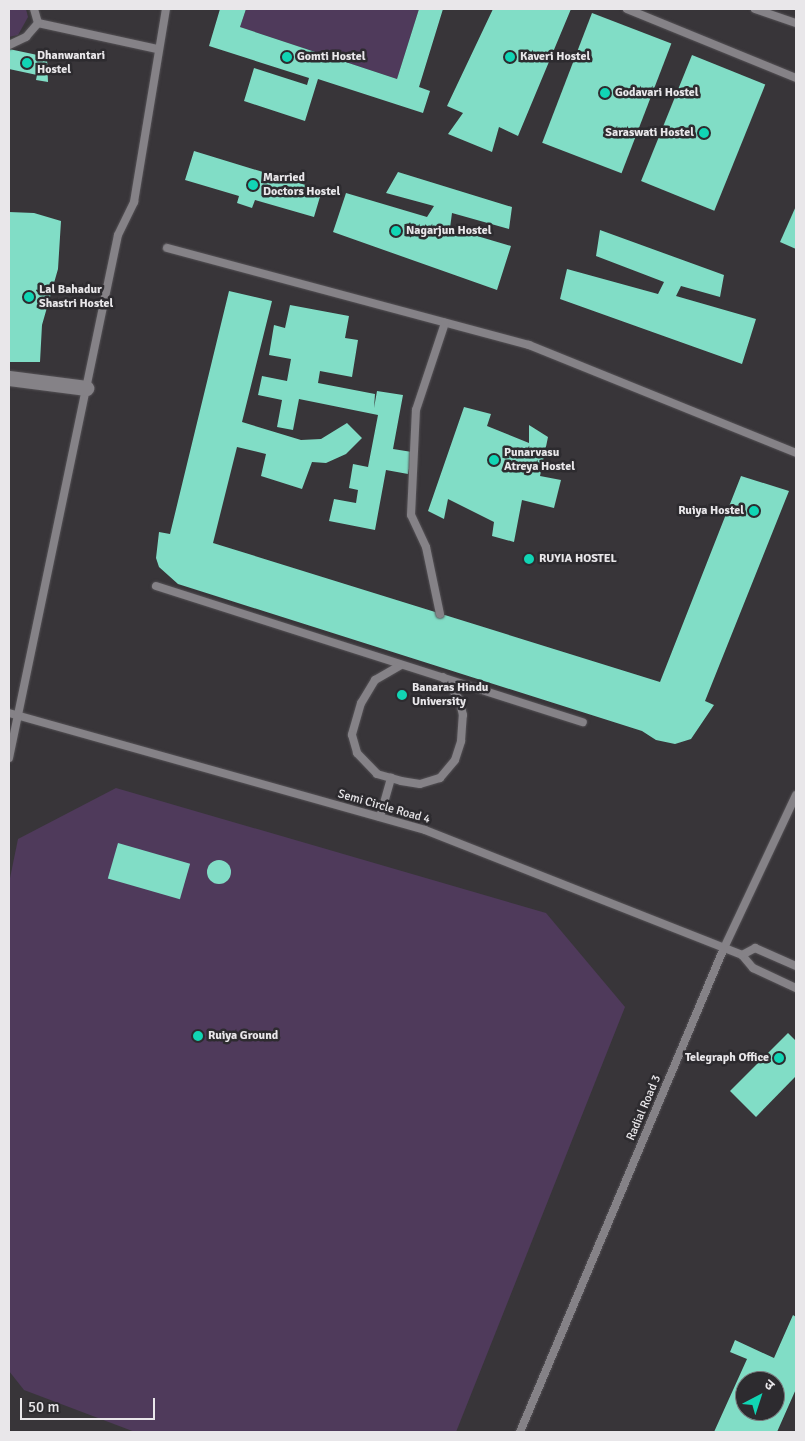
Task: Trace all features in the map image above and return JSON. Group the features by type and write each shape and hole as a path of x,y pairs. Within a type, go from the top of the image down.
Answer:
{"street":[{"path":"9,378 86,388"}],"lane":[{"path":"34,9 38,22"},
{"path":"9,758 118,234 134,202 157,49 166,9"},
{"path":"626,9 796,78"},
{"path":"755,9 796,23"},
{"path":"9,45 26,37 38,22"},
{"path":"38,22 157,49"},
{"path":"167,248 529,345 796,453"},
{"path":"440,614 426,547 411,515 416,410 445,323"},
{"path":"156,586 584,722"},
{"path":"421,671 424,662"},
{"path":"401,665 375,680 361,703 352,735 357,753 377,774 420,784 440,778 455,760 461,741 463,715 459,699 443,677"},
{"name":"Semi Circle Road 4","path":"9,713 425,830 742,955 753,968 796,988"},
{"path":"380,818 391,778"},
{"name":"Radial Road 3","path":"520,1432 724,948 796,795"},
{"name":"Semi Circle Road 4","path":"742,955 756,948 796,966"}],"shaded area":[{"path":"9,9 26,9 28,17 18,35 9,37"},
{"path":"246,9 419,9 397,79 240,27"},
{"path":"116,788 546,913 625,1007 456,1432 135,1432 24,1390 9,1371 9,883 18,839"}],"building":[{"name":"Gomti Hostel","path":"220,9 246,9 240,27 397,79 419,9 443,9 419,87 430,91 423,113 318,79 305,121 244,101 254,68 307,85 309,78 209,46"},
{"name":"Kaveri Hostel","path":"493,9 571,9 518,136 499,127 492,152 448,134 463,113 447,106"},
{"name":"Godavari Hostel","path":"592,13 671,43 622,173 542,143"},
{"name":"Dhanwantari Hostel","path":"9,49 47,57 48,82 36,80 37,75 9,69"},
{"name":"Saraswati Hostel","path":"692,55 765,85 714,211 641,181"},
{"name":"Married Doctors Hostel","path":"194,151 322,190 314,217 255,200 252,208 237,203 239,196 185,180"},
{"name":"Nagarjun Hostel","path":"398,172 512,207 509,229 452,213 450,228 511,246 497,290 333,232 346,193 427,217 434,206 386,193"},
{"path":"796,206 796,249 780,242"},
{"name":"Lal Bahadur Shastri Hostel","path":"9,212 34,213 61,221 58,269 42,325 40,362 9,362"},
{"path":"600,230 724,275 720,297 681,286 676,296 756,319 742,364 560,299 567,269 658,294 664,282 596,256"},
{"name":"Ruiya Hostel","path":"229,291 272,301 242,422 301,440 321,439 347,423 362,438 346,454 326,463 312,462 302,489 261,476 266,454 237,447 213,543 660,682 741,476 789,491 705,701 714,705 691,739 675,744 656,740 642,731 178,584 159,567 156,558 159,532 170,534"},
{"path":"290,305 349,316 345,338 358,340 352,377 320,371 318,383 375,394 374,408 377,391 403,395 393,449 412,452 408,474 386,470 375,530 329,521 334,499 356,503 358,490 349,488 353,464 368,467 378,415 299,399 293,430 277,427 282,400 258,395 262,376 287,381 291,359 269,355 274,325 285,328"},
{"name":"Punarvasu Atreya Hostel","path":"464,407 491,414 487,426 529,443 529,425 548,437 540,476 561,480 554,508 522,500 514,542 492,536 494,522 448,499 444,519 428,511"},
{"path":"118,843 190,864 180,899 108,879"},
{"path":"219,860 224,861 230,867 230,877 224,883 219,884 214,883 208,877 207,872 208,867 214,861"},
{"name":"Telegraph Office","path":"788,1033 796,1041 796,1076 756,1117 730,1091"},
{"path":"793,1315 796,1317 796,1389 785,1414 785,1371 742,1371 747,1359 730,1352 735,1340 774,1358"},
{"path":"735,1386 735,1421 782,1421 777,1432 714,1432"}],"place":[{"name":"Gomti Hostel","path":"287,57"},
{"name":"Kaveri Hostel","path":"510,57"},
{"name":"Dhanwantari Hostel","path":"27,63"},
{"name":"Godavari Hostel","path":"605,93"},
{"name":"Saraswati Hostel","path":"704,133"},
{"name":"Married Doctors Hostel","path":"253,185"},
{"name":"Nagarjun Hostel","path":"396,231"},
{"name":"Lal Bahadur Shastri Hostel","path":"29,297"},
{"name":"Punarvasu Atreya Hostel","path":"494,460"},
{"name":"Ruiya Hostel","path":"754,511"},
{"name":"RUYIA HOSTEL","path":"529,559"},
{"name":"Banaras Hindu University","path":"402,695"},
{"name":"Ruiya Ground","path":"198,1036"},
{"name":"Telegraph Office","path":"779,1058"}]}
